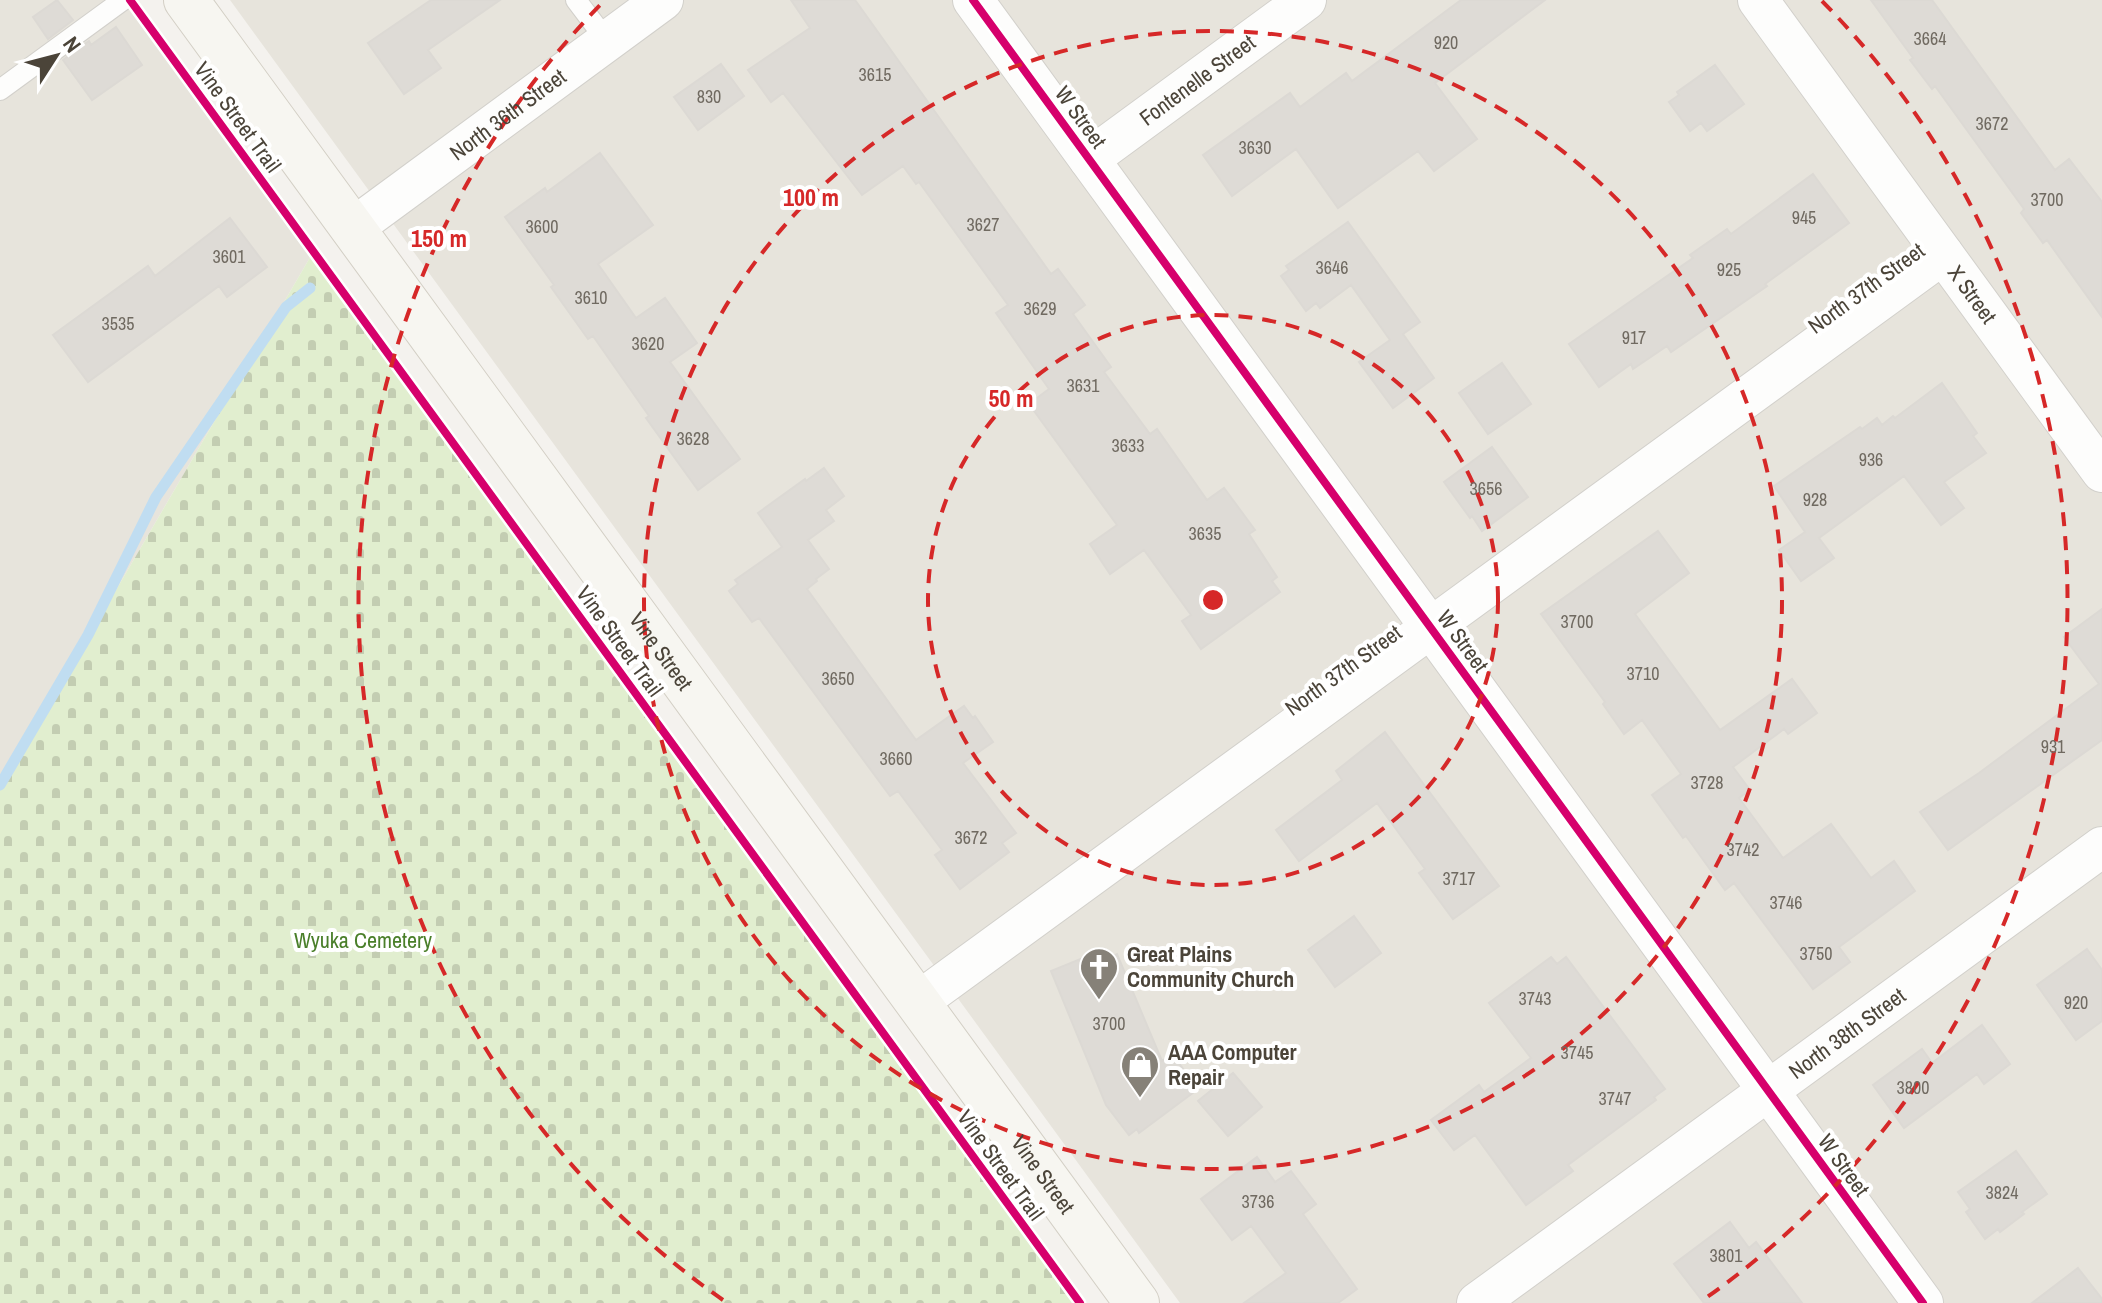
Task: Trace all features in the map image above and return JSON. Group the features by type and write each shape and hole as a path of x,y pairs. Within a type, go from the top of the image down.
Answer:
{"main road":[{"name":"Vine Street","path":"186,0 1137,1303"}],"street":[{"name":"North 36th Street","path":"353,228 663,0"},
{"name":"W Street","path":"973,0 1923,1303"},
{"name":"Fontenelle Street","path":"1089,159 1306,0"},
{"name":"X Street","path":"1758,0 2102,472"},
{"name":"North 37th Street","path":"918,1002 1943,254"},
{"name":"North 38th Street","path":"1477,1303 2102,847"}],"lane":[{"path":"0,90 123,0"},
{"path":"576,0 607,41"}],"shaded area":[{"path":"0,0 124,0 312,254 0,789"},
{"path":"230,0 2102,0 2102,1303 1180,1303"}],"green space":[{"name":"Wyuka Cemetery","path":"312,254 1074,1303 0,1303 0,789"}],"building":[{"path":"57,0 73,20 48,39 33,17"},
{"path":"431,0 500,0 428,50 441,68 404,94 368,43"},
{"path":"791,0 855,0 1051,274 1058,269 1085,305 1073,314 1111,367 1104,372 1150,434 1157,429 1207,500 1224,488 1255,530 1249,534 1277,577 1272,581 1280,592 1201,649 1182,621 1191,615 1144,550 1110,574 1090,544 1117,525 1029,404 1049,389 996,313 1008,305 919,182 916,184 903,166 862,195 783,93 771,102 748,70 810,28"},
{"path":"1461,0 1545,0 1435,83 1477,139 1434,171 1418,151 1338,208 1296,149 1232,196 1203,155 1290,93 1300,107 1346,73 1352,81"},
{"path":"1871,0 1932,0 2055,170 2069,159 2102,202 2102,317 2047,240 2043,243 2021,213 2024,209 1935,86 1932,89 1910,60 1913,58"},
{"path":"116,27 142,65 92,100 63,60"},
{"path":"721,64 744,96 698,130 674,97"},
{"path":"1715,65 1744,104 1707,131 1701,123 1690,131 1669,102 1679,95 1677,92"},
{"path":"600,153 653,225 598,264 636,318 665,298 697,343 670,362 740,459 698,490 646,418 649,416 593,336 588,339 505,217 545,188 547,192"},
{"path":"1813,174 1849,223 1765,284 1767,286 1671,352 1667,346 1633,369 1631,364 1599,387 1569,344 1693,258 1690,255 1727,229 1731,234"},
{"path":"230,218 267,267 227,297 219,286 88,382 53,335 148,266 155,276"},
{"path":"1348,222 1420,322 1403,334 1434,378 1393,408 1359,362 1390,340 1351,285 1320,308 1316,303 1306,311 1281,276 1289,270 1286,266"},
{"path":"1502,363 1531,404 1488,434 1459,393"},
{"path":"1942,383 1977,433 1973,436 1986,453 1944,482 1964,508 1941,525 1904,476 1819,538 1834,558 1801,581 1779,550 1805,532 1774,486 1860,427 1862,429 1877,418 1882,425"},
{"path":"1492,447 1528,497 1482,531 1444,482"},
{"path":"824,468 844,496 826,510 834,521 808,540 829,569 807,589 916,740 964,706 993,742 963,763 1016,833 1002,843 1009,852 960,889 935,855 942,850 898,791 890,796 759,618 752,622 729,591 738,584 735,580 782,547 758,513"},
{"path":"1658,531 1689,573 1635,614 1720,730 1792,679 1817,713 1788,734 1784,729 1733,767 1750,790 1739,798 1783,858 1831,824 1871,878 1894,861 1915,891 1839,947 1850,962 1813,989 1734,883 1725,890 1652,795 1681,774 1642,720 1624,734 1603,704 1605,702 1541,614"},
{"path":"2102,609 2102,740 1948,850 1920,812 1979,773 2099,684 2064,637"},
{"path":"1385,732 1499,886 1453,919 1419,873 1425,869 1377,803 1299,861 1276,830 1342,780 1336,771"},
{"path":"1354,916 1381,953 1335,987 1308,950"},
{"path":"1105,949 1109,958 1117,954 1162,1061 1172,1054 1198,1089 1139,1133 1137,1129 1129,1135 1106,1105 1051,971"},
{"path":"2087,949 2102,970 2102,1021 2076,1040 2037,985"},
{"path":"1551,957 1557,964 1566,957 1665,1089 1654,1097 1656,1100 1568,1165 1573,1171 1526,1205 1475,1135 1454,1150 1431,1120 1479,1085 1484,1092 1531,1058 1489,1003"},
{"path":"1982,1025 2010,1064 1984,1084 1977,1074 1904,1128 1873,1085 1922,1049 1932,1063"},
{"path":"1233,1073 1262,1107 1228,1136 1198,1101"},
{"path":"2016,1151 2047,1194 2000,1232 1998,1229 1985,1239 1966,1212 1970,1209 1958,1192"},
{"path":"1257,1157 1275,1182 1291,1171 1316,1204 1303,1214 1357,1289 1338,1303 1244,1303 1286,1273 1251,1226 1232,1240 1201,1199"},
{"path":"1730,1222 1749,1248 1756,1242 1802,1303 1704,1303 1674,1264"},
{"path":"2078,1268 2102,1303 2032,1303"}],"waterway":[{"path":"0,785 88,635 156,497 286,307 310,288"}],"cycle path":[{"name":"Vine Street Trail","path":"130,0 1080,1303"},
{"path":"973,0 1923,1303"}],"place":[{"name":"Great Plains Community Church","path":"1099,1001"},
{"name":"AAA Computer Repair","path":"1140,1099"}]}
